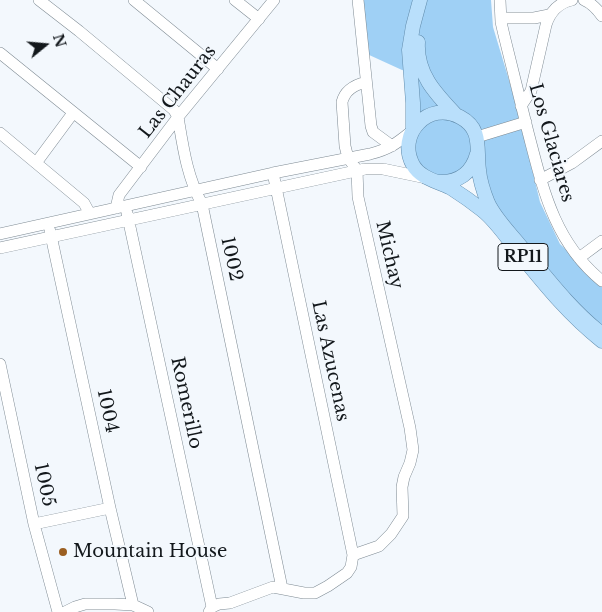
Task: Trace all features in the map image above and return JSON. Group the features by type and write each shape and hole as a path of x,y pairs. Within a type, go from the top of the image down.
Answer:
{"main road":[{"name":"RP11","path":"420,0 412,26 409,50 413,103 412,130 408,148 414,167 420,174 461,195 488,215 557,299 575,318 602,341"},
{"path":"429,0 422,21 418,44 420,63 434,92 455,114"},
{"path":"412,130 427,116 446,112 464,119 471,126 477,137"},
{"name":"RP11","path":"477,137 480,180 491,209 571,306 602,334"},
{"path":"432,180 446,182 463,176 470,170 478,153"}],"street":[{"path":"39,0 174,110 178,118"},
{"path":"134,0 218,69"},
{"path":"235,0 259,19"},
{"name":"Las Chauras","path":"121,207 119,196 178,118 274,0"},
{"path":"358,0 371,126 373,132 392,146"},
{"name":"Los Glaciares","path":"500,0 504,35 540,180 548,204 568,245 602,281"},
{"path":"521,106 530,91 549,15 556,7 572,0"},
{"path":"584,0 599,12"},
{"path":"501,18 534,18 549,15"},
{"path":"0,52 141,167"},
{"path":"357,170 348,158 345,146 342,102 350,89 366,82"},
{"path":"36,163 73,113"},
{"name":"1002","path":"178,118 188,173 202,204 282,588"},
{"path":"477,137 526,122"},
{"path":"0,234 273,173 384,151 412,130"},
{"path":"0,133 84,203 90,214"},
{"path":"540,180 572,163 602,140"},
{"path":"0,248 357,170 383,169 432,180"},
{"name":"Michay","path":"354,555 379,546 392,534 399,524 403,516 402,487 413,450 410,428 358,197 357,170"},
{"name":"Las Azucenas","path":"273,173 354,555"},
{"name":"Romerillo","path":"121,207 128,220 211,610"},
{"name":"1004","path":"49,223 133,606"},
{"path":"579,258 602,240"},
{"name":"1005","path":"0,364 34,524 58,612"},
{"path":"34,524 110,508"},
{"path":"211,610 219,604 232,607 273,587 315,593 347,573 351,568 354,555"},
{"path":"65,612 85,604 116,608 133,606 148,612"}],"shaded area":[{"path":"362,0 491,0 493,27 518,110 540,202 560,244 602,283 602,328 586,314 499,214 489,196 481,141 442,106 428,108 418,113 413,73 367,54"},
{"path":"440,117 457,120 470,133 474,149 463,171 439,178 418,165 414,140 418,131"}],"place":[{"name":"Mountain House","path":"63,552"}]}
